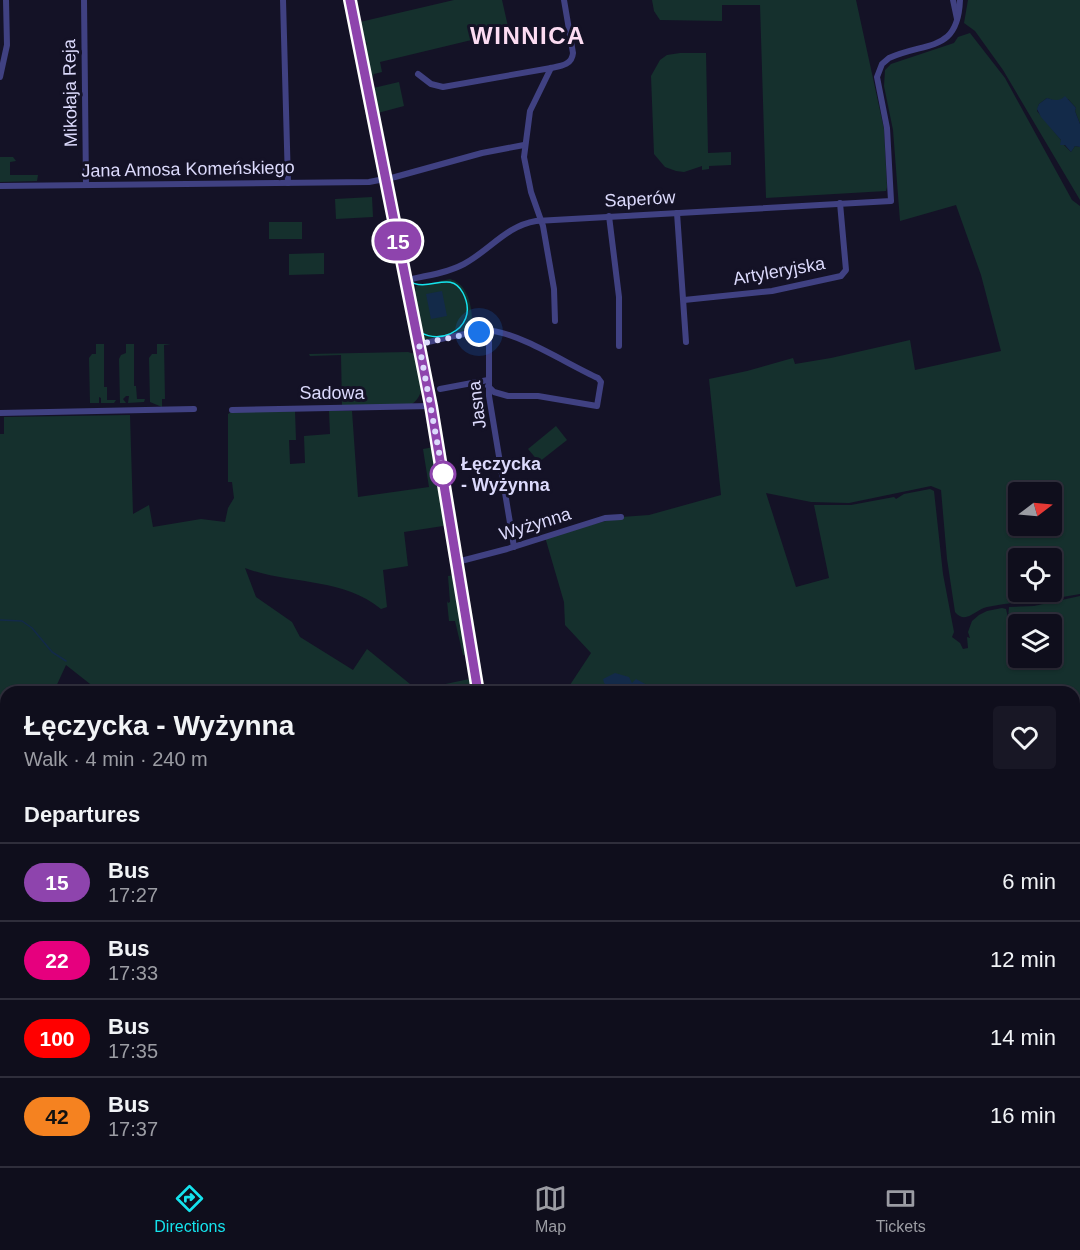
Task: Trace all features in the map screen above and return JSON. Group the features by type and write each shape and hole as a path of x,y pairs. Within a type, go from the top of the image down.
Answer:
{"street":[{"name":"Mikołaja Reja","path":"84,0 86,185"},
{"path":"283,0 288,183"},
{"path":"350,0 431,406 477,686"},
{"path":"418,74 432,84 443,87 568,63 573,56 564,0"},
{"path":"953,0 957,20"},
{"path":"957,20 960,0"},
{"path":"0,77 7,45 8,1"},
{"name":"Saperów","path":"406,280 459,267 513,228 542,220 891,201 887,128 877,84 879,69 886,60 894,56 946,39 957,25 957,20"},
{"path":"551,68 531,108 524,146 527,178 542,220 554,289 555,321"},
{"name":"Jana Amosa Komeńskiego","path":"0,186 376,181 482,153 524,146"},
{"name":"Artyleryjska","path":"684,300 782,289 841,276 846,270 840,204"},
{"path":"677,213 686,342"},
{"path":"609,216 619,297 619,346"},
{"path":"419,344 486,331 498,332 526,342 598,378 601,382 597,406 538,396 501,395 494,392 488,383 440,389"},
{"name":"Jasna","path":"486,331 489,342 488,383 514,547"},
{"name":"Sadowa","path":"232,410 431,406"},
{"path":"0,413 194,409"},
{"name":"Wyżynna","path":"457,562 514,547 604,518 621,517"}],"green space":[{"path":"454,0 502,0 509,31 380,62 382,72 374,74 372,79 365,47 367,43 364,40 360,22"},
{"path":"652,0 856,0 884,129 886,191 766,198 760,5 722,5 722,21 660,20 654,11"},
{"path":"968,0 1080,0 1080,124 1076,108 1068,99 1055,101 1047,98 1039,104 1037,111 1071,152 1075,146 1080,147 1080,200 1003,70 975,31 964,23"},
{"path":"970,33 1005,78 1072,200 1080,206 1080,594 1062,597 1062,548 1008,548 1008,602 1019,602 987,607 967,617 959,616 955,612 947,559 941,490 931,486 849,503 811,502 766,493 796,587 829,578 814,505 851,505 894,497 896,499 904,494 930,489 934,491 943,574 954,632 952,637 960,643 963,649 968,648 967,637 970,638 968,632 972,621 987,611 1006,609 1008,668 1062,668 1062,614 1008,614 1009,607 1062,602 1062,600 1080,596 1080,686 569,686 591,653 565,625 564,602 545,537 621,517 649,515 721,495 709,379 793,358 795,364 910,340 915,370 1001,351 981,275 956,205 900,221 893,130 884,86 885,70 891,64 954,43 958,37"},
{"path":"706,53 708,153 731,152 731,165 709,166 709,169 702,170 702,166 684,172 676,171 665,167 654,154 651,76 660,60 667,55"},
{"path":"399,82 404,106 374,114 369,89"},
{"path":"0,157 13,157 16,161 10,162 10,175 38,175 37,181 0,182"},
{"path":"372,197 373,217 336,219 335,199"},
{"path":"269,222 302,222 302,239 269,239"},
{"path":"324,253 324,274 289,275 289,254"},
{"path":"450,279 461,286 468,296 472,323 463,331 425,340 415,292 416,286"},
{"path":"96,344 104,344 104,387 107,387 107,400 116,400 114,403 101,403 99,397 99,403 90,403 89,358 92,354 96,354"},
{"path":"126,344 134,344 134,386 136,386 137,399 145,399 144,402 128,403 129,396 126,396 123,399 126,403 120,403 119,359 126,353"},
{"path":"157,344 171,344 164,345 165,399 162,399 162,407 150,402 149,358 152,354 157,354"},
{"path":"408,352 415,354 421,381 420,394 412,404 342,406 341,355 310,356 309,354"},
{"path":"295,411 296,440 289,440 290,464 305,463 304,436 330,434 329,411 352,411 358,497 429,487 423,449 434,447 436,482 446,524 404,532 408,566 383,570 387,607 381,609 350,591 333,586 280,577 245,568 256,597 292,622 300,637 353,670 367,649 410,684 436,686 93,686 66,665 56,686 0,686 0,434 4,434 4,417 130,415 133,514 149,505 153,527 201,519 225,522 228,508 234,498 232,482 228,482 228,414 231,412"},
{"path":"556,426 567,440 539,462 528,449"},
{"path":"455,575 467,656 463,655 455,621 449,621 448,576"},
{"path":"474,678 475,686 436,686"}],"water":[{"path":"1065,96 1076,108 1080,124 1080,147 1075,146 1071,152 1065,145 1060,145 1061,140 1037,109 1039,104 1047,98 1059,100"},
{"path":"442,291 447,316 431,319 426,294"},
{"path":"615,673 629,677 632,683 636,679 649,686 608,686 603,679"}],"waterway":[{"path":"0,620 22,621 32,628 52,652 66,661"}],"tram line":[{"path":"345,0 409,321 418,331 428,336 451,334 460,327 466,318 467,307 463,293 456,285 448,282 422,285 413,283 404,275 397,261"}],"bus line":[{"name":"15","path":"350,0 431,406 477,686"}],"place":[{"name":"Łęczycka - Wyżynna","path":"443,474"}],"district":[{"name":"WINNICA","path":"528,36"}],"route":[{"path":"443,474 419,344 479,332"}]}
